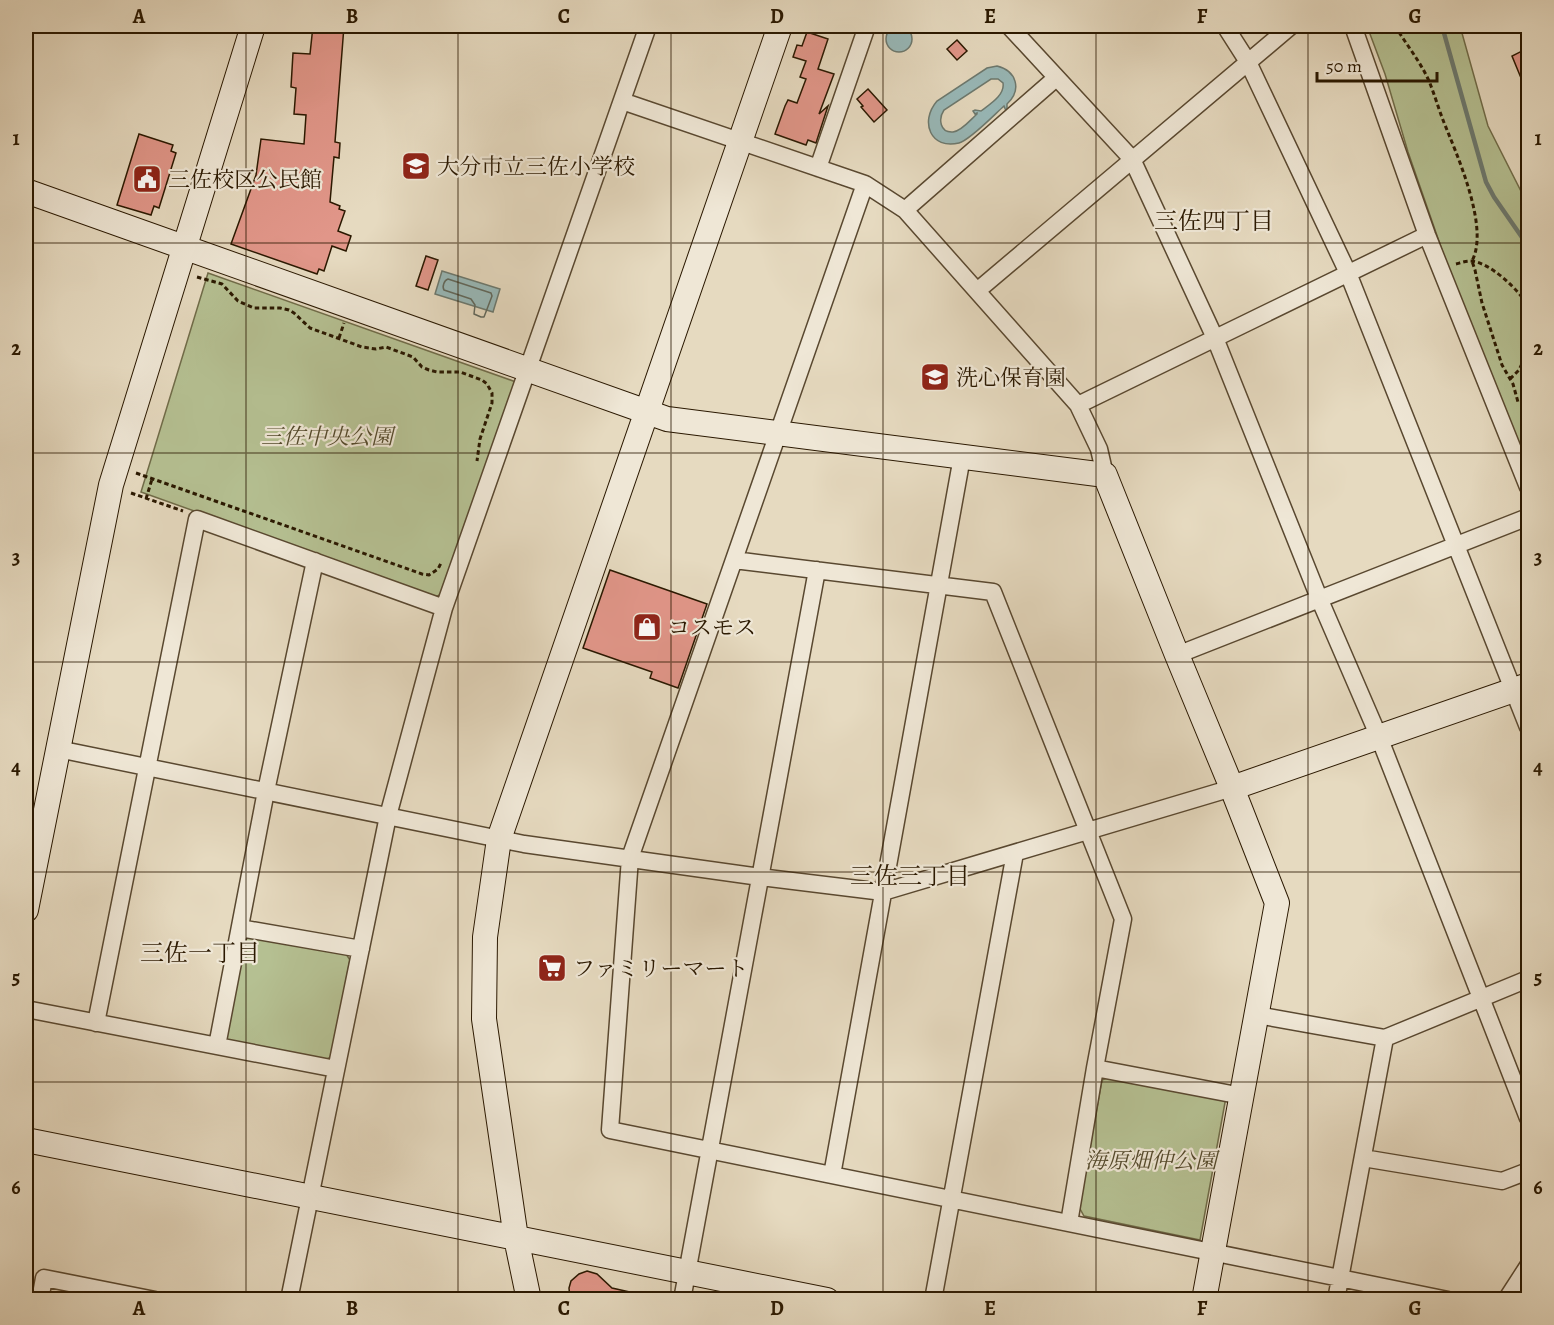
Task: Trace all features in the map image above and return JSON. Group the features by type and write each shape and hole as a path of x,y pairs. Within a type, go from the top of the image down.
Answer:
{"street":[{"path":"26,910 111,485 253,26"},
{"path":"289,1299 388,816 444,608 648,26"},
{"path":"529,1299 516,1238 484,1019 485,937 499,839 780,26"},
{"path":"818,168 867,26"},
{"path":"1010,26 1132,159 1215,338 1379,737 1528,1118"},
{"path":"1225,26 1248,62 1348,273 1455,545 1521,687 1528,727"},
{"path":"977,291 1291,26"},
{"path":"1353,26 1427,235 1528,487"},
{"path":"905,210 1056,78"},
{"path":"622,100 865,184 905,210 1078,405 1100,449 1105,475 1277,903 1204,1299"},
{"path":"865,184 630,858 610,1130 1448,1299"},
{"path":"26,191 667,419 1105,475"},
{"path":"1078,405 1427,235"},
{"path":"832,1175 962,457"},
{"path":"1176,655 1528,517"},
{"path":"96,1023 197,519 444,608"},
{"path":"734,560 993,592 1123,919 1095,1068 1070,1223"},
{"path":"217,1046 266,791 315,561"},
{"path":"682,1299 817,570"},
{"path":"58,749 524,844 760,878 883,892 1232,788 1521,687"},
{"path":"933,1299 1015,853"},
{"path":"240,928 361,949"},
{"path":"1257,1015 1384,1038 1528,979"},
{"path":"26,1009 336,1069"},
{"path":"1336,1299 1384,1038"},
{"path":"1095,1068 1242,1096"},
{"path":"26,1140 827,1299"},
{"path":"1363,1158 1502,1181 1528,1171"},
{"path":"1506,1299 1528,1266"},
{"path":"40,1299 44,1278 155,1299"}],"path":[{"path":"1395,26 1429,81 1462,166 1477,228 1476,254 1472,261 1482,303 1502,365 1518,402"},
{"path":"1448,265 1472,261 1493,270 1514,287 1528,306"},
{"path":"197,277 222,284 238,301 254,308 289,310 310,328 362,347 376,349 386,347 413,357 422,367 429,370 460,372 482,380 492,393 492,402 480,439 476,467"},
{"path":"339,338 346,318"},
{"path":"1509,379 1519,370 1528,351"},
{"path":"136,473 422,574 429,575 438,569 443,559"},
{"path":"146,498 152,478"},
{"path":"130,493 190,514 197,519"}],"green space":[{"path":"1367,26 1460,26 1488,126 1528,205 1528,478 1458,296"},
{"name":"三佐中央公園","path":"208,273 516,382 442,594 435,597 141,492"},
{"path":"252,935 346,954 350,960 331,1057 323,1061 228,1042 225,1035 244,938"},
{"name":"海原畑仲公園","path":"1107,1078 1226,1097 1200,1240 1084,1216 1079,1207 1102,1080"}],"water":[{"path":"899,26 908,30 912,39 908,48 899,52 890,48 886,39 890,30"},
{"path":"997,66 1004,68 1013,77 1015,93 1007,104 1007,110 1004,106 959,143 949,144 935,138 929,125 929,117 937,101 987,68","holes":["991,79 998,79 1003,83 1002,91 992,102 981,111 973,111 977,114 960,129 949,132 943,128 941,121 944,110"]},
{"path":"442,271 500,289 493,312 435,294"}],"building":[{"path":"313,26 344,26 335,142 340,143 339,158 334,157 330,202 345,211 338,231 351,236 346,251 332,246 324,271 319,269 317,274 231,244 256,175 261,139 304,144 306,115 294,114 296,88 291,87 293,53 310,54"},
{"path":"807,32 828,39 818,69 834,74 819,114 828,106 816,143 808,140 806,145 775,134 788,100 797,103 806,79 800,77 806,61 793,57 797,45 802,46"},
{"path":"957,40 967,51 957,60 947,49"},
{"path":"1528,48 1528,95 1512,56"},
{"path":"868,89 887,110 874,122 857,99"},
{"name":"三佐校区公民館","path":"139,134 173,145 171,151 176,153 159,208 154,206 151,215 117,205"},
{"path":"426,256 438,260 428,290 416,286"},
{"name":"コスモス","path":"610,570 707,604 678,688 650,678 652,672 583,648"},
{"path":"587,1271 597,1274 612,1288 639,1294 638,1299 570,1299 571,1281"}],"waterway":[{"path":"1442,26 1486,182 1528,246"}],"place":[{"name":"大分市立三佐小学校","path":"416,166"},
{"name":"三佐校区公民館","path":"147,179"},
{"name":"洗心保育園","path":"935,377"},
{"name":"コスモス","path":"647,627"},
{"name":"ファミリーマート","path":"552,968"}],"district":[{"name":"三佐四丁目","path":"1214,221"},
{"name":"三佐三丁目","path":"910,876"},
{"name":"三佐一丁目","path":"200,953"}]}
